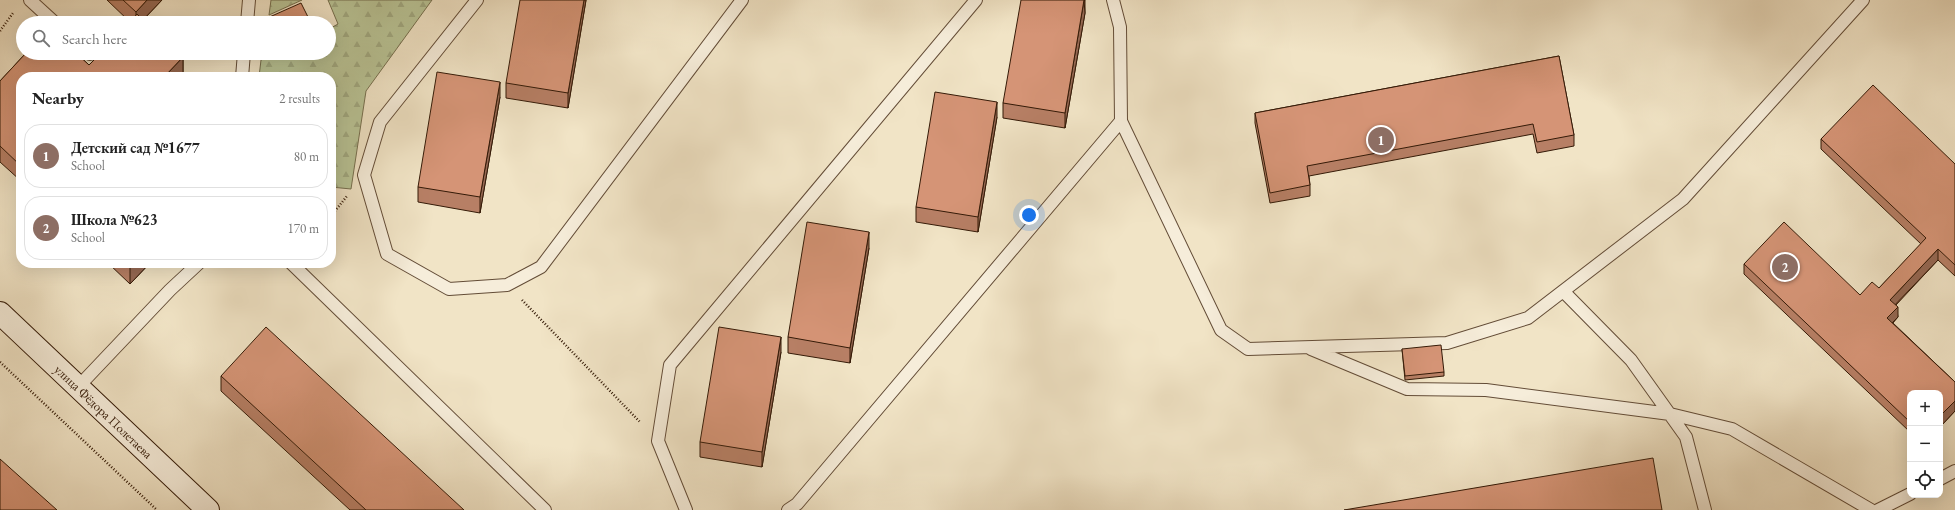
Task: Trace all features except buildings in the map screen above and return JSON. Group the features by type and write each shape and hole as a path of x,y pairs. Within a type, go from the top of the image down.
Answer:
{"main road":[{"name":"улица Фёдора Полетаева","path":"0,313 208,510"}],"lane":[{"path":"30,0 47,16"},
{"path":"248,16 249,0"},
{"path":"477,0 380,122 364,175 387,254 449,289 507,285 541,267 742,0"},
{"path":"686,510 658,441 670,365 976,0"},
{"path":"1113,0 1120,27 1121,121 1221,330 1248,349 1447,344 1528,318 1683,199 1863,0"},
{"path":"242,72 243,60"},
{"path":"788,510 797,504 1121,121"},
{"path":"78,387 170,290 194,268"},
{"path":"296,268 545,510"},
{"path":"1563,291 1631,360 1686,437 1706,510"},
{"path":"1307,347 1407,389 1486,390 1670,414 1732,429 1871,510"},
{"path":"1943,477 1955,471"},
{"path":"1878,510 1907,496"}],"path":[{"path":"0,31 14,12"},
{"path":"507,285 658,441"},
{"path":"0,362 157,510"}],"green space":[{"path":"271,0 302,0 269,15"},
{"path":"328,0 432,0 366,91 351,189 336,188 336,72 260,72 261,60 336,60 336,25 338,24 336,16"}],"place":[{"name":"Детский сад №1677","path":"1381,140"},
{"name":"Школа №623","path":"1785,267"}]}
